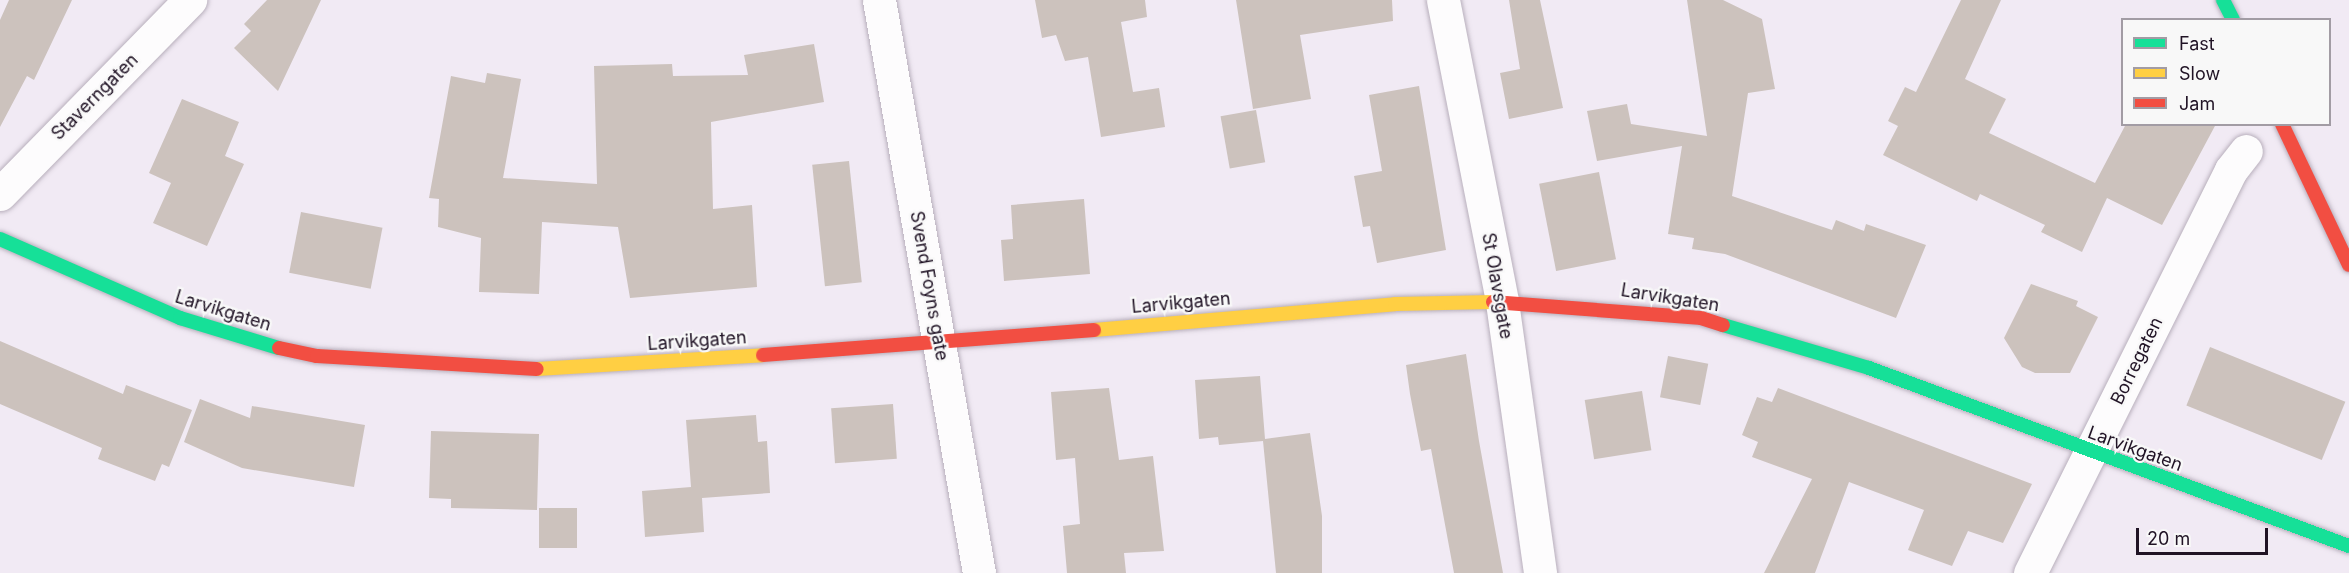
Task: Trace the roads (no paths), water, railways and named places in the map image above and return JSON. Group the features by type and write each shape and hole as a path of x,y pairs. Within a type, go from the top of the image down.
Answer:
{"street":[{"name":"Staverngaten","path":"0,194 190,0"},
{"name":"Svend Foyns gate","path":"879,0 979,573"},
{"name":"St Olavsgate","path":"1443,0 1502,302 1540,573"},
{"path":"2223,0 2232,18"},
{"path":"2283,126 2349,265"},
{"name":"Borregaten","path":"2030,573 2231,170 2246,151"},
{"name":"Larvikgaten","path":"0,239 180,318 317,356 506,371 939,344 1271,314 1502,302 1620,308 1760,333 2349,546"}]}
